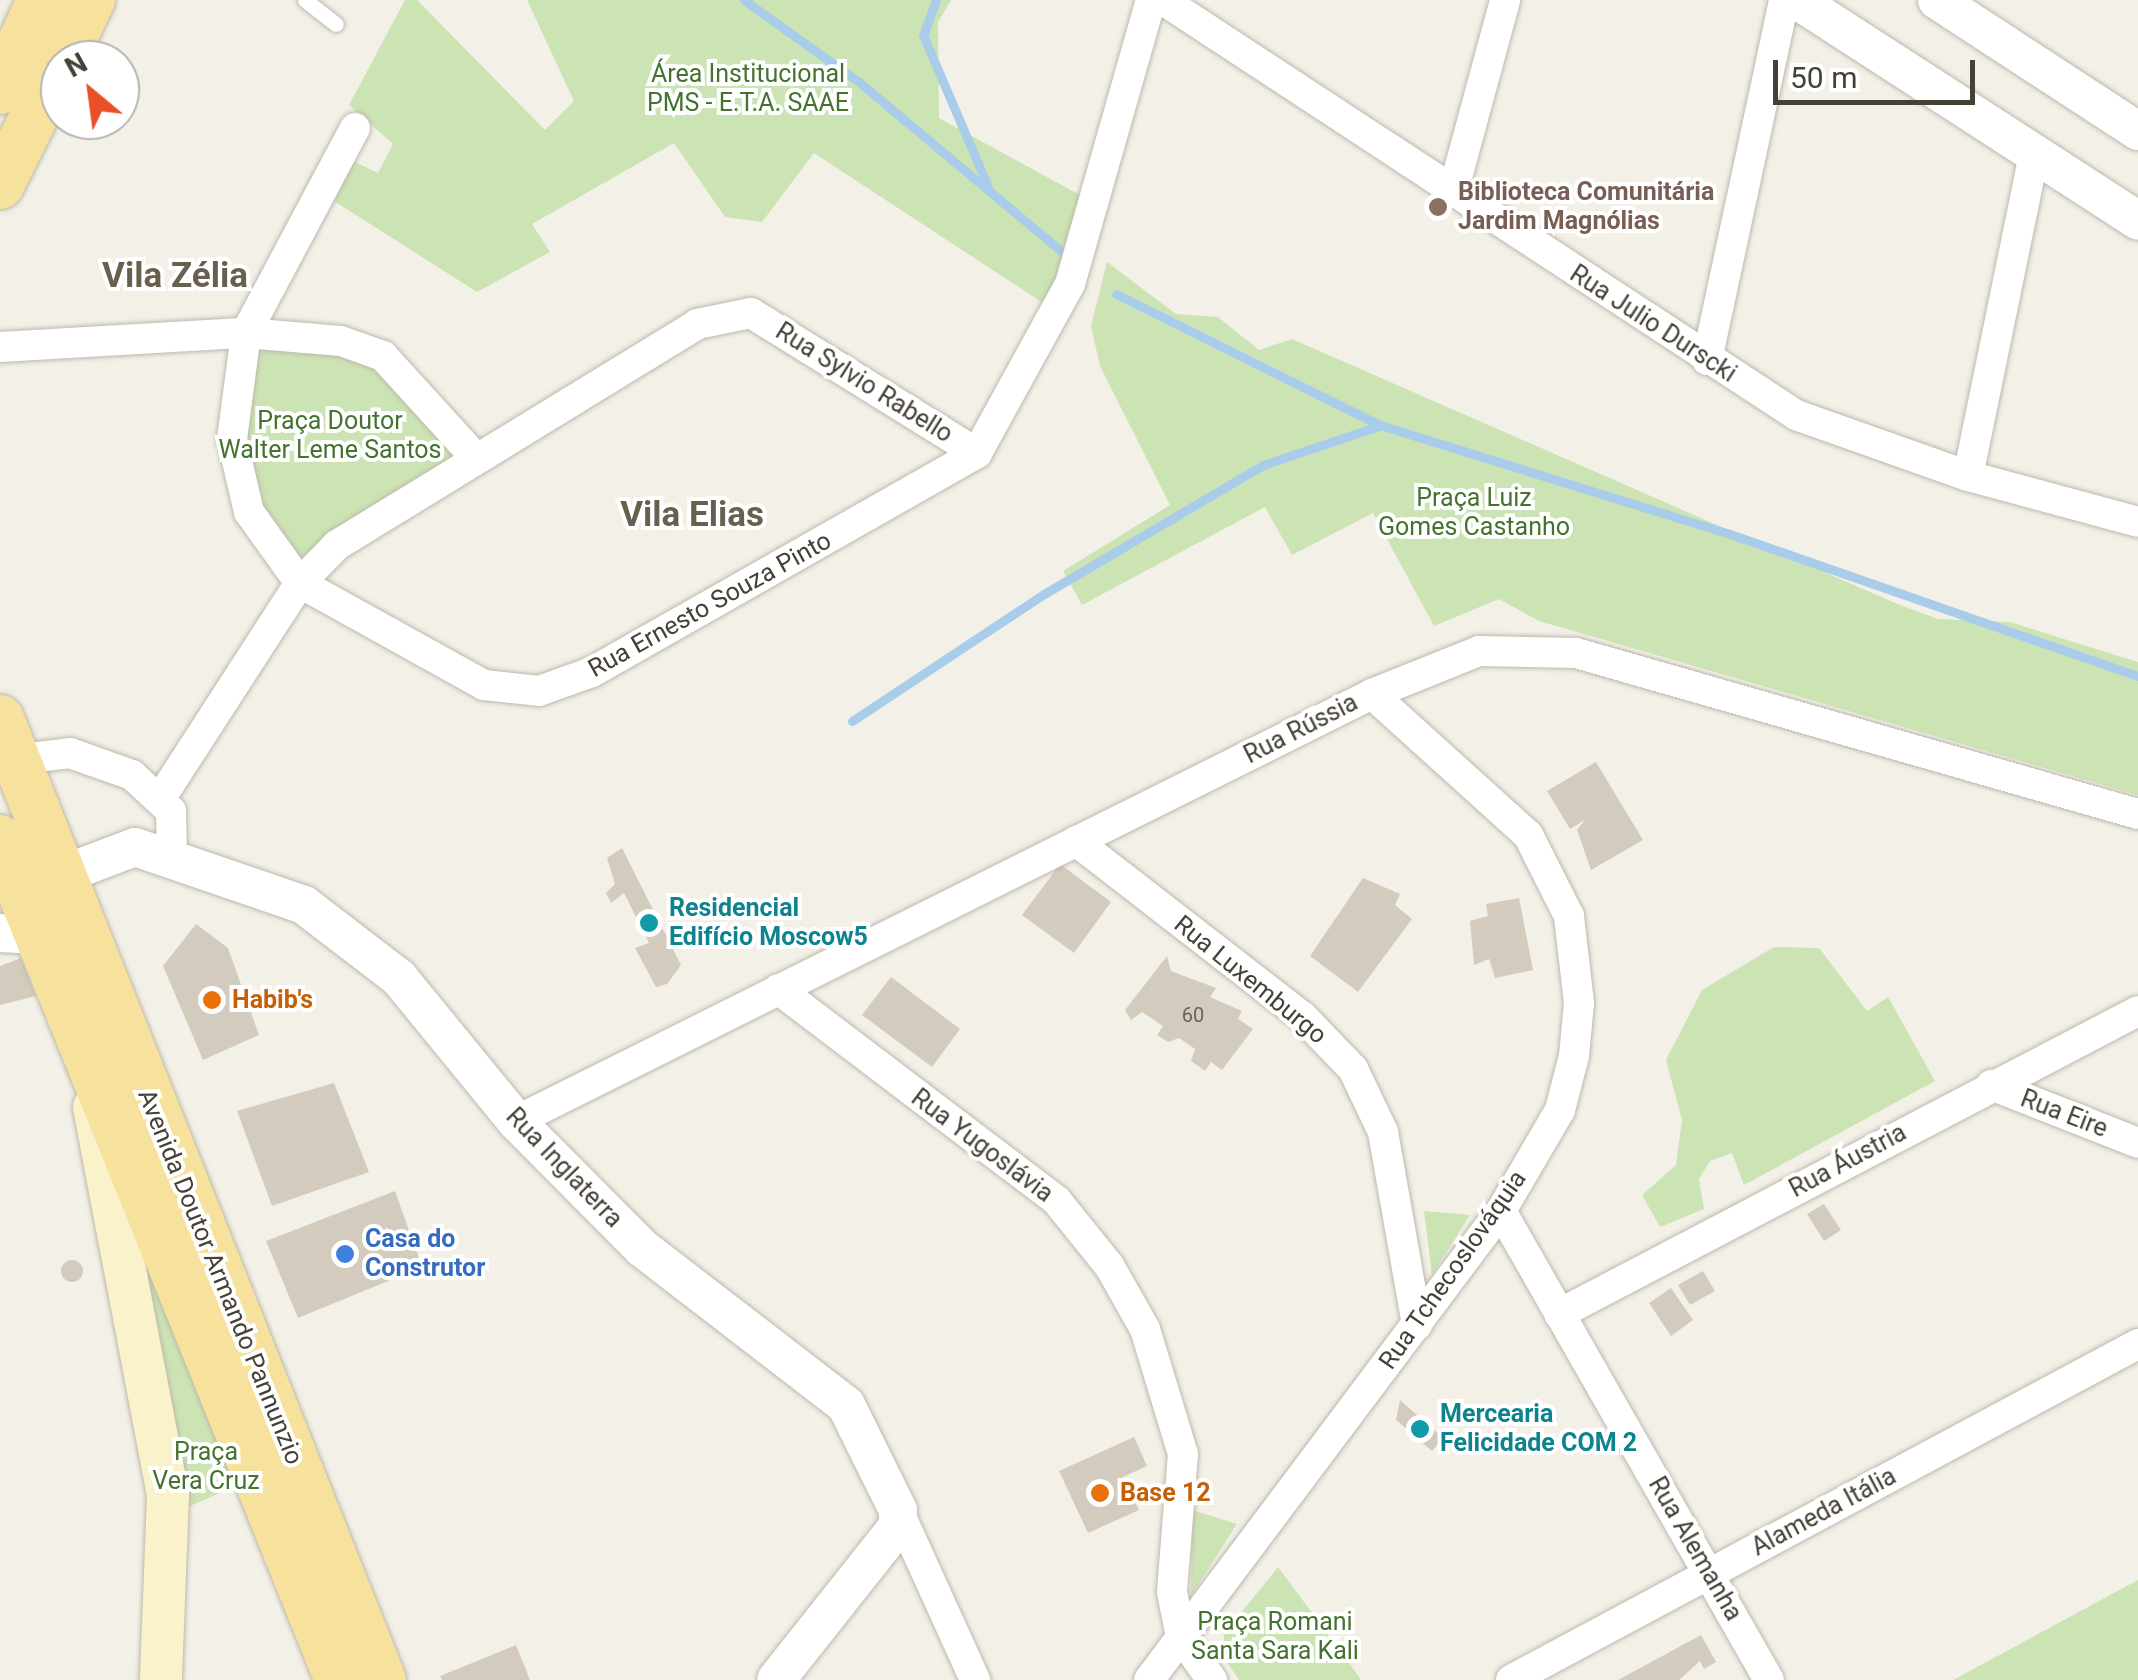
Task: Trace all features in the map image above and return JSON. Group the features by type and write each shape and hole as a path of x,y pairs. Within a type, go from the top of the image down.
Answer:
{"main road":[{"path":"0,90 40,0"},
{"path":"72,40 92,0"},
{"path":"0,185 40,104"},
{"path":"7,739 23,907"},
{"path":"0,839 23,907"},
{"name":"Avenida Doutor Armando Pannunzio","path":"23,907 339,1680"},
{"name":"Avenida Doutor Armando Pannunzio","path":"23,907 382,1680"},
{"path":"84,1052 168,1495 161,1680"}],"street":[{"path":"977,452 1070,284 1151,0"},
{"name":"Rua Julio Durscki","path":"1163,0 1706,360 1796,415 1968,476 2138,522"},
{"path":"1453,192 1505,0"},
{"path":"1706,360 1784,0"},
{"path":"1797,0 2138,221"},
{"path":"1937,0 2138,131"},
{"name":"Rua Ernesto Souza Pinto","path":"355,128 246,333 232,439 250,512 300,583 484,685 539,691 592,672 977,452"},
{"path":"1968,476 2034,155"},
{"name":"Rua Sylvio Rabello","path":"473,456 697,324 751,313 977,452"},
{"path":"0,348 246,333 341,341 383,356 473,456 337,545 300,583 162,796"},
{"name":"Rua Rússia","path":"516,1121 1372,694 1479,650 1576,652 2138,814"},
{"name":"Rua Tchecoslováquia","path":"1148,1680 1501,1211 1560,1110 1574,1056 1578,1003 1569,916 1528,835 1372,694"},
{"path":"7,739 98,758 162,796 171,811 172,855"},
{"name":"Rua Luxemburgo","path":"1076,841 1302,1016 1354,1068 1383,1132 1416,1326"},
{"name":"Rua Inglaterra","path":"23,907 135,847 172,855 304,905 399,978 516,1121 642,1248 846,1405 975,1680"},
{"name":"Rua Yugoslávia","path":"778,989 1057,1201 1110,1267 1145,1329 1183,1454 1172,1592 1181,1637 1212,1680"},
{"name":"Rua Áustria","path":"1559,1314 2138,1010"},
{"name":"Rua Eire","path":"1990,1085 2138,1143"},
{"name":"Rua Alemanha","path":"1501,1211 1770,1680"},
{"name":"Alameda Itália","path":"1511,1680 2138,1344"},
{"path":"776,1680 887,1545 898,1510"}],"lane":[{"path":"304,0 336,24"}],"green space":[{"name":"Área Institucional PMS - E.T.A. SAAE","path":"405,0 417,0 545,130 574,101 527,0 951,0 938,22 939,118 1080,195 1049,307 814,153 762,222 725,217 674,143 532,224 550,252 477,292 334,201 353,161 378,173 393,144 349,105"},
{"name":"Praça Luiz Gomes Castanho","path":"1107,262 1176,314 1218,317 1259,350 1292,339 1895,603 1938,619 2010,622 2138,662 2138,795 1539,621 1499,599 1434,626 1373,513 1292,555 1265,507 1082,605 1063,571 1170,505 1100,366 1091,326"},
{"name":"Praça Doutor Walter Leme Santos","path":"312,344 381,361 461,450 298,559 264,510 244,441 260,347"},
{"path":"1774,947 1819,948 1867,1011 1888,997 1935,1081 1744,1185 1732,1153 1710,1161 1699,1179 1704,1209 1660,1227 1642,1195 1676,1165 1682,1120 1666,1060 1702,990"},
{"name":"Praça Vera Cruz","path":"125,1199 240,1484 188,1507"},
{"path":"1424,1211 1470,1215 1432,1275"},
{"path":"1192,1510 1237,1524 1191,1596"},
{"name":"Praça Romani Santa Sara Kali","path":"1278,1567 1361,1680 1239,1680 1224,1658 1224,1634"},
{"path":"2138,1580 2138,1680 1953,1680"}],"building":[{"name":"Biblioteca Comunitária Jardim Magnólias","path":"1434,187 1449,197 1442,221 1428,218"},
{"path":"1596,762 1643,840 1591,870 1577,830 1585,820 1570,829 1547,791"},
{"name":"Residencial Edifício Moscow5","path":"622,848 681,965 667,984 656,987 635,948 649,943 624,893 611,903 606,893 615,884 607,858"},
{"path":"1060,864 1111,902 1074,953 1022,915"},
{"path":"1363,878 1400,894 1395,905 1412,919 1358,992 1310,956"},
{"path":"1519,898 1533,970 1495,978 1489,959 1474,965 1470,921 1488,916 1486,904"},
{"name":"Habib's","path":"196,924 228,948 259,1035 203,1060 163,966"},
{"path":"1167,956 1171,971 1216,988 1210,997 1242,1011 1238,1019 1253,1029 1222,1070 1211,1062 1205,1071 1191,1061 1195,1049 1179,1038 1168,1042 1157,1035 1163,1026 1142,1012 1131,1020 1125,1010"},
{"path":"21,958 36,996 0,1005 0,966"},
{"path":"891,977 960,1029 932,1067 862,1015"},
{"path":"334,1083 369,1172 272,1206 237,1111"},
{"name":"Casa do Construtor","path":"395,1191 422,1267 298,1318 266,1241"},
{"path":"1824,1204 1841,1230 1824,1241 1807,1214"},
{"path":"72,1260 80,1263 80,1279 72,1282 64,1279 61,1271 64,1263"},
{"path":"1703,1271 1715,1291 1690,1305 1678,1285"},
{"path":"1671,1288 1693,1320 1671,1336 1649,1303"},
{"name":"Mercearia Felicidade COM 2","path":"1400,1400 1443,1438 1432,1451 1396,1420"},
{"name":"Base 12","path":"1134,1437 1147,1466 1123,1477 1139,1510 1088,1533 1059,1471"},
{"path":"1701,1635 1716,1662 1704,1669 1700,1661 1679,1680 1618,1680"},
{"path":"516,1645 530,1680 442,1680 440,1676"}],"waterway":[{"path":"744,0 859,82 1068,257"},
{"path":"936,0 923,35 988,187"},
{"path":"1116,294 1380,425 1727,533 2138,676"},
{"path":"852,721 1044,594 1263,465 1379,426"}],"place":[{"name":"Biblioteca Comunitária Jardim Magnólias","path":"1438,207"},
{"name":"Residencial Edifício Moscow5","path":"649,923"},
{"name":"Habib's","path":"212,1000"},
{"name":"Casa do Construtor","path":"345,1254"},
{"name":"Mercearia Felicidade COM 2","path":"1420,1429"},
{"name":"Base 12","path":"1100,1493"}],"district":[{"name":"Vila Zélia","path":"175,276"},
{"name":"Vila Elias","path":"692,515"}]}
